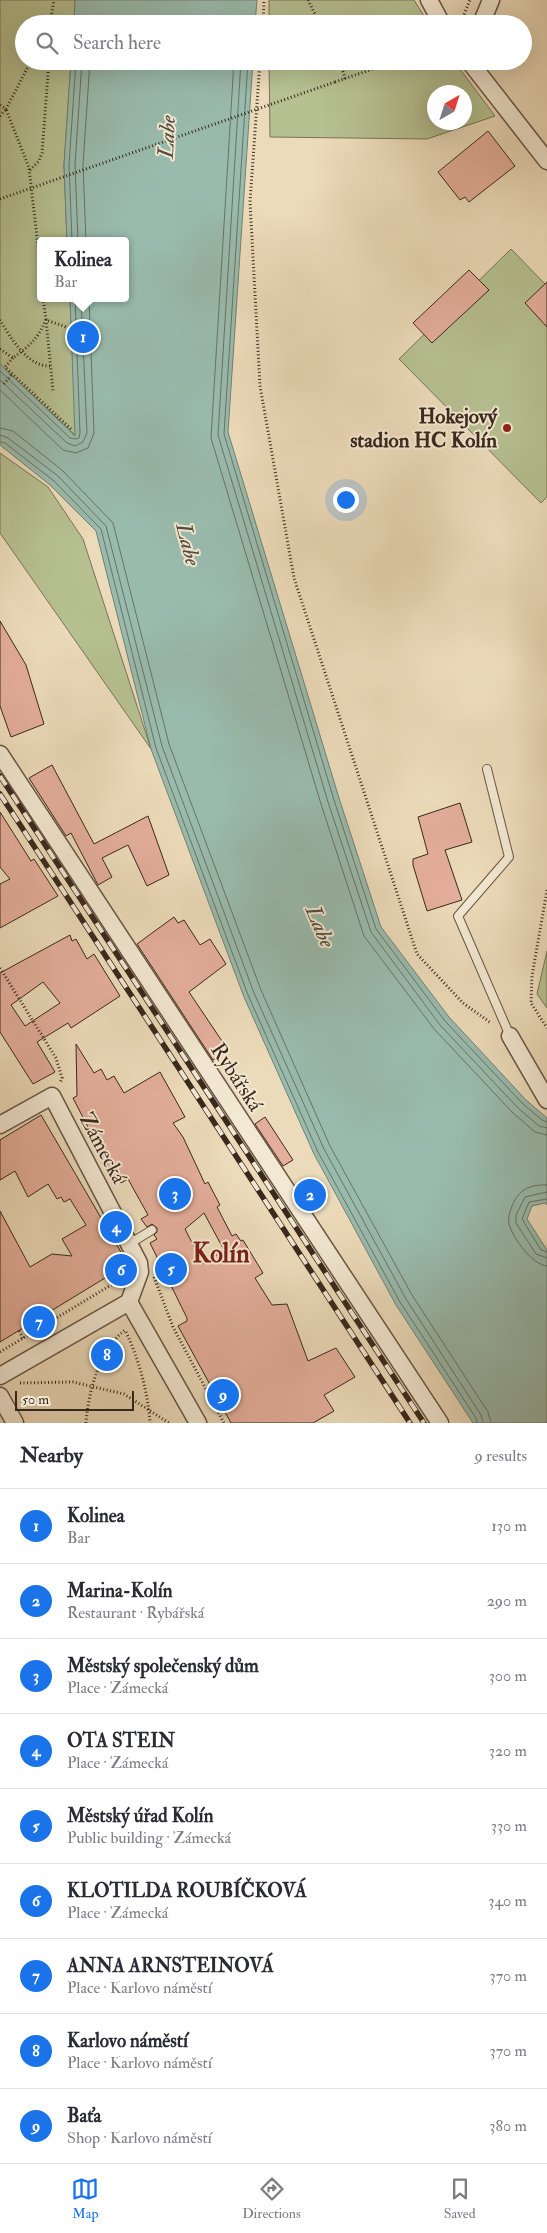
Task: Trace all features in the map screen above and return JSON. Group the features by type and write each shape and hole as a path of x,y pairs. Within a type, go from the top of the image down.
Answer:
{"street":[{"path":"429,0 437,15"},
{"path":"485,15 491,0"},
{"path":"476,70 547,161"},
{"name":"Rybářská","path":"0,754 440,1423"},
{"path":"510,1036 547,1100"},
{"path":"0,1125 52,1096"},
{"name":"Zámecká","path":"52,1096 139,1263 140,1272 129,1302"},
{"path":"0,1376 129,1302 198,1423"},
{"path":"0,1396 15,1423"}],"lane":[{"path":"487,768 509,857 458,916 510,1036"},
{"path":"129,1244 152,1230"}],"path":[{"path":"52,15 54,0"},
{"path":"263,15 264,0"},
{"path":"308,0 316,15"},
{"path":"464,15 470,0"},
{"path":"0,116 6,109 26,70"},
{"path":"29,171 42,153 48,70"},
{"path":"259,70 250,202 260,386 294,578 417,954 463,1003 510,1036"},
{"path":"342,70 345,79"},
{"path":"0,198 370,70"},
{"path":"0,105 6,109 29,171 37,244"},
{"path":"44,302 53,391"},
{"path":"0,320 34,363 51,366"},
{"path":"46,320 69,328"},
{"path":"46,320 39,336 4,367 71,429"},
{"path":"0,349 13,358"},
{"path":"4,384 12,374"},
{"path":"547,890 532,976 531,1002 547,1028"},
{"path":"0,968 56,1058 62,1078 52,1096"},
{"path":"153,1273 173,1327 224,1423"},
{"path":"0,1352 127,1275"},
{"path":"86,1423 100,1367 112,1343 125,1330 134,1349 149,1408 150,1423"},
{"path":"19,1331 23,1338"},
{"path":"18,1383 73,1382 94,1386 124,1394 149,1408 169,1423"}],"green space":[{"path":"0,0 75,0 74,15 15,15 15,70 70,70 64,165 67,237 37,237 37,302 70,302 76,436 0,364"},
{"path":"269,0 414,0 423,15 269,15"},
{"path":"269,70 461,70 472,85 427,85 427,130 454,130 427,139 270,137"},
{"path":"472,85 495,116 472,124"},
{"name":"Hokejový stadion HC Kolín","path":"511,249 547,286 547,497 541,503 399,359"},
{"path":"0,453 48,487 83,539 151,749 0,533"},
{"path":"547,951 547,1008 537,994"}],"water":[{"path":"75,0 257,0 256,15 74,15"},
{"name":"Labe","path":"70,70 252,70 228,432 339,798 381,927 449,1017 526,1100 547,1118 547,1205 545,1203 532,1206 527,1219 547,1250 547,1423 473,1423 396,1305 314,1154 244,997 151,749 96,531 50,485 0,445 0,364 75,436 70,302 129,302 129,237 67,237 64,165"}],"building":[{"path":"488,131 515,166 469,202 465,197 460,200 438,172"},
{"path":"469,270 489,290 432,343 413,323"},
{"path":"547,282 547,327 525,303"},
{"path":"0,621 26,665 44,724 11,737 0,706"},
{"path":"52,765 94,844 148,816 169,875 147,886 128,845 102,858 112,877 98,885 71,833 66,836 29,778"},
{"path":"460,803 472,842 445,850 462,900 427,911 413,865 413,859 428,854 418,817"},
{"path":"0,812 31,861 34,859 58,896 0,928 0,884 10,879 0,867"},
{"path":"174,917 178,923 184,920 200,945 210,939 226,964 189,992 228,1050 213,1060 137,944"},
{"path":"70,935 72,941 76,939 87,959 94,954 120,996 71,1028 68,1023 37,1042 55,1072 33,1084 0,1032 0,973","holes":["43,982 60,1003 25,1026 11,1005"]},
{"path":"76,1044 94,1073 101,1069 107,1080 114,1076 124,1093 160,1072 185,1117 173,1123 183,1137 205,1184 208,1182 220,1205 217,1207 232,1236 236,1234 241,1241 243,1240 263,1273 255,1278 272,1305 287,1304 308,1361 336,1348 355,1377 324,1395 334,1411 313,1423 231,1423 178,1326 187,1321 187,1318 150,1243 157,1239 154,1235 157,1232 157,1228 152,1224 147,1227 141,1219 148,1215 128,1179 121,1183 115,1175 113,1176 73,1098 77,1096","holes":["204,1213 224,1250 203,1264 185,1229"]},
{"path":"41,1115 128,1264 0,1342 0,1211 30,1267 52,1254 72,1256 62,1239 86,1225 70,1199 64,1202 61,1197 57,1199 48,1184 28,1197 15,1171 0,1180 0,1140"},
{"path":"265,1117 293,1160 283,1166 255,1124"}],"railway":[{"path":"0,776 424,1423"},
{"path":"0,794 410,1423"}],"place":[{"name":"Kolinea","path":"83,337"},
{"name":"Hokejový stadion HC Kolín","path":"507,428"},
{"name":"Městský společenský dům","path":"175,1194"},
{"name":"Marina-Kolín","path":"310,1195"},
{"name":"OTA STEIN","path":"116,1227"},
{"name":"Městský úřad Kolín","path":"171,1269"},
{"name":"KLOTILDA ROUBÍČKOVÁ","path":"121,1270"},
{"name":"ANNA ARNSTEINOVÁ","path":"39,1322"},
{"name":"Karlovo náměstí","path":"107,1355"},
{"name":"Baťa","path":"223,1395"}],"district":[{"name":"Kolín","path":"221,1253"}]}
